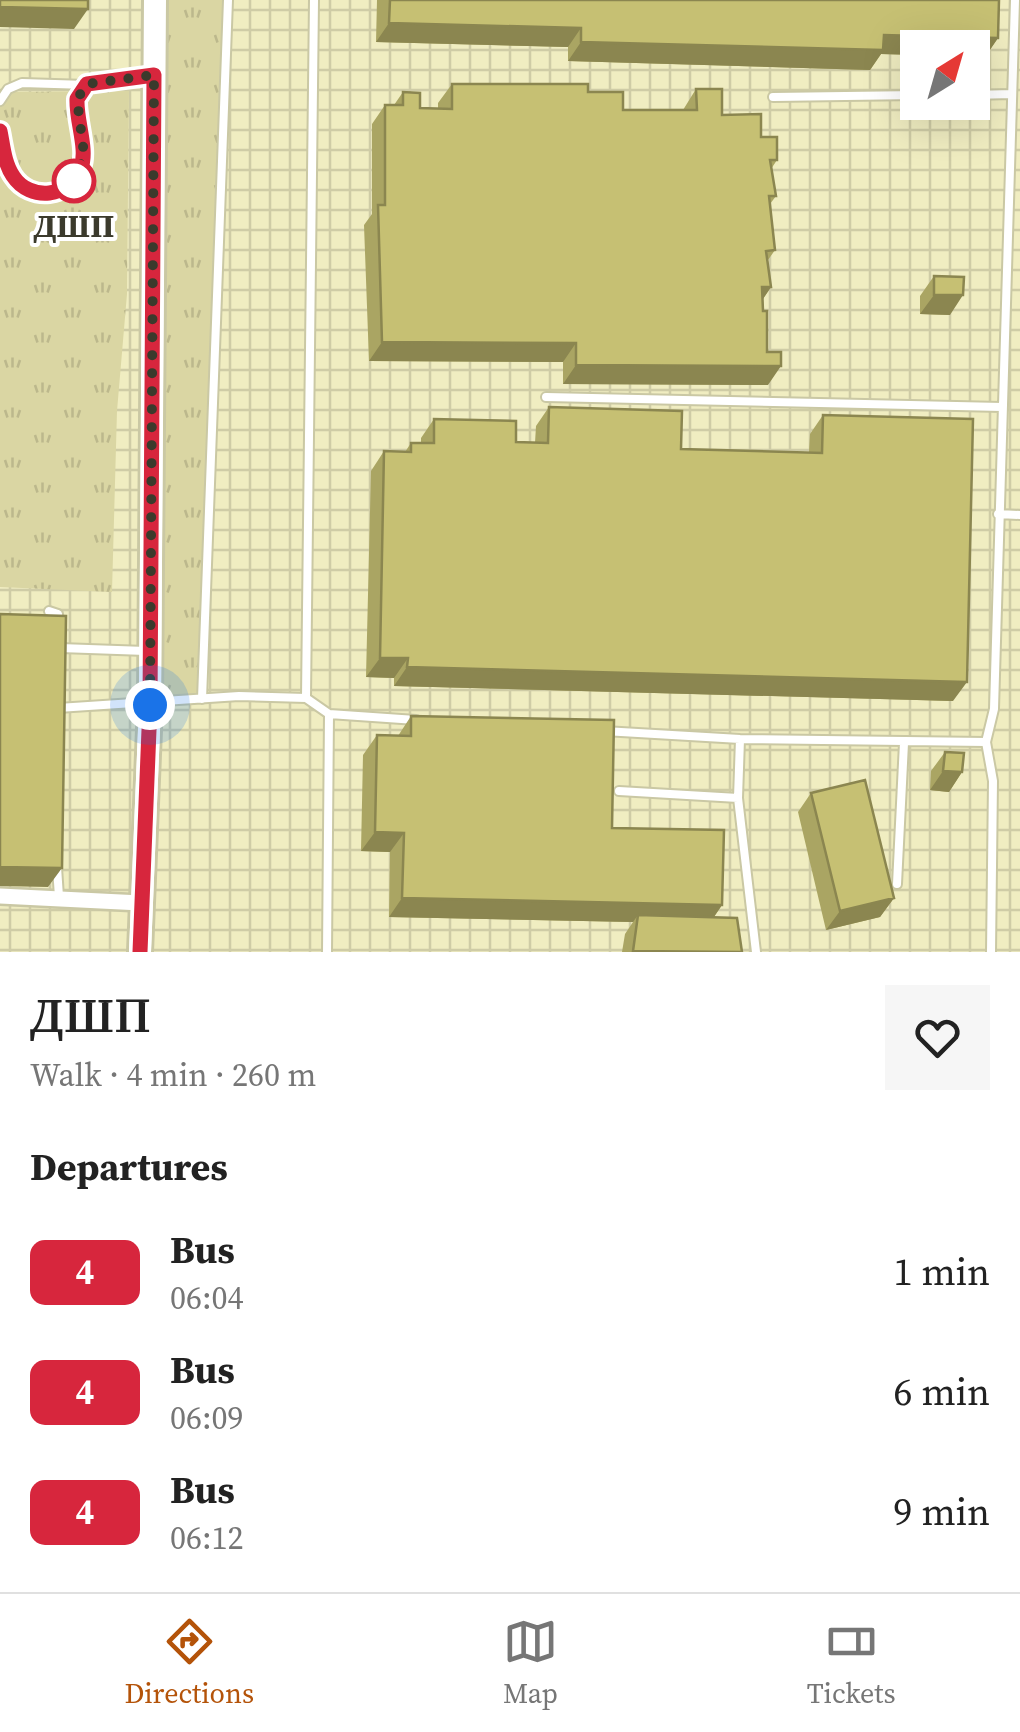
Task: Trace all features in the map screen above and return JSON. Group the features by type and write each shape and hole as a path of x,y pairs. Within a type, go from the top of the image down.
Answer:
{"main road":[{"path":"140,952 150,701 155,0"}],"street":[{"path":"0,896 141,904"}],"lane":[{"path":"202,699 228,0"},
{"path":"306,698 314,0"},
{"path":"991,952 993,782 986,742 994,710 1002,407 1016,128 1012,94 1015,0"},
{"path":"0,101 8,90 22,83 87,84 154,75"},
{"path":"0,131 8,166 23,187 40,194 60,191 74,181 83,164 77,99 87,84"},
{"path":"990,95 1012,94"},
{"path":"773,97 900,95"},
{"path":"546,398 1002,407"},
{"path":"998,514 1020,515"},
{"path":"49,611 58,614 57,648 150,652"},
{"path":"58,724 58,705 202,699 306,698 330,714 427,720"},
{"path":"327,952 330,714"},
{"path":"584,730 740,739 986,742"},
{"path":"740,739 738,798 756,952"},
{"path":"897,884 904,743"},
{"path":"620,791 738,798"},
{"path":"57,853 58,898"}],"shaded area":[{"path":"0,0 1020,0 1020,952 0,952"}],"green space":[{"path":"155,0 228,0 202,699 150,701"},
{"path":"129,91 127,294 117,411 112,592 0,587 0,92"}],"building":[{"path":"0,0 88,0 88,9 0,7"},
{"path":"390,0 999,0 998,38 990,38 990,30 900,30 900,35 884,35 883,50 581,42 581,28 389,23"},
{"path":"452,84 588,84 588,92 623,92 623,110 697,110 696,89 722,89 722,115 761,114 761,137 777,137 777,160 770,160 776,196 769,196 775,250 766,251 771,287 762,287 763,311 767,311 767,352 781,352 781,366 576,365 576,343 382,342 378,205 385,205 385,105 403,105 403,92 420,93 420,108 452,109"},
{"path":"934,276 964,277 963,295 934,295"},
{"path":"549,407 682,411 681,449 822,453 823,415 973,419 967,682 407,667 408,658 380,658 384,451 411,452 411,443 434,443 434,419 516,421 516,442 548,443"},
{"path":"0,614 66,616 62,868 0,867"},
{"path":"411,716 614,720 612,828 724,830 722,905 402,898 404,833 375,832 377,735 411,736"},
{"path":"945,752 964,753 962,772 943,771"},
{"path":"865,780 894,898 840,911 811,793"},
{"path":"638,915 737,918 742,952 633,951"}],"bus line":[{"name":"4","path":"0,131 8,166 23,187 40,194 60,191 74,181 83,164 76,121 77,99 87,84 154,75 150,705 140,952"}],"place":[{"name":"ДШП","path":"74,181"}],"route":[{"path":"74,181 84,154 76,121 77,99 87,84 154,75 150,705"}]}
